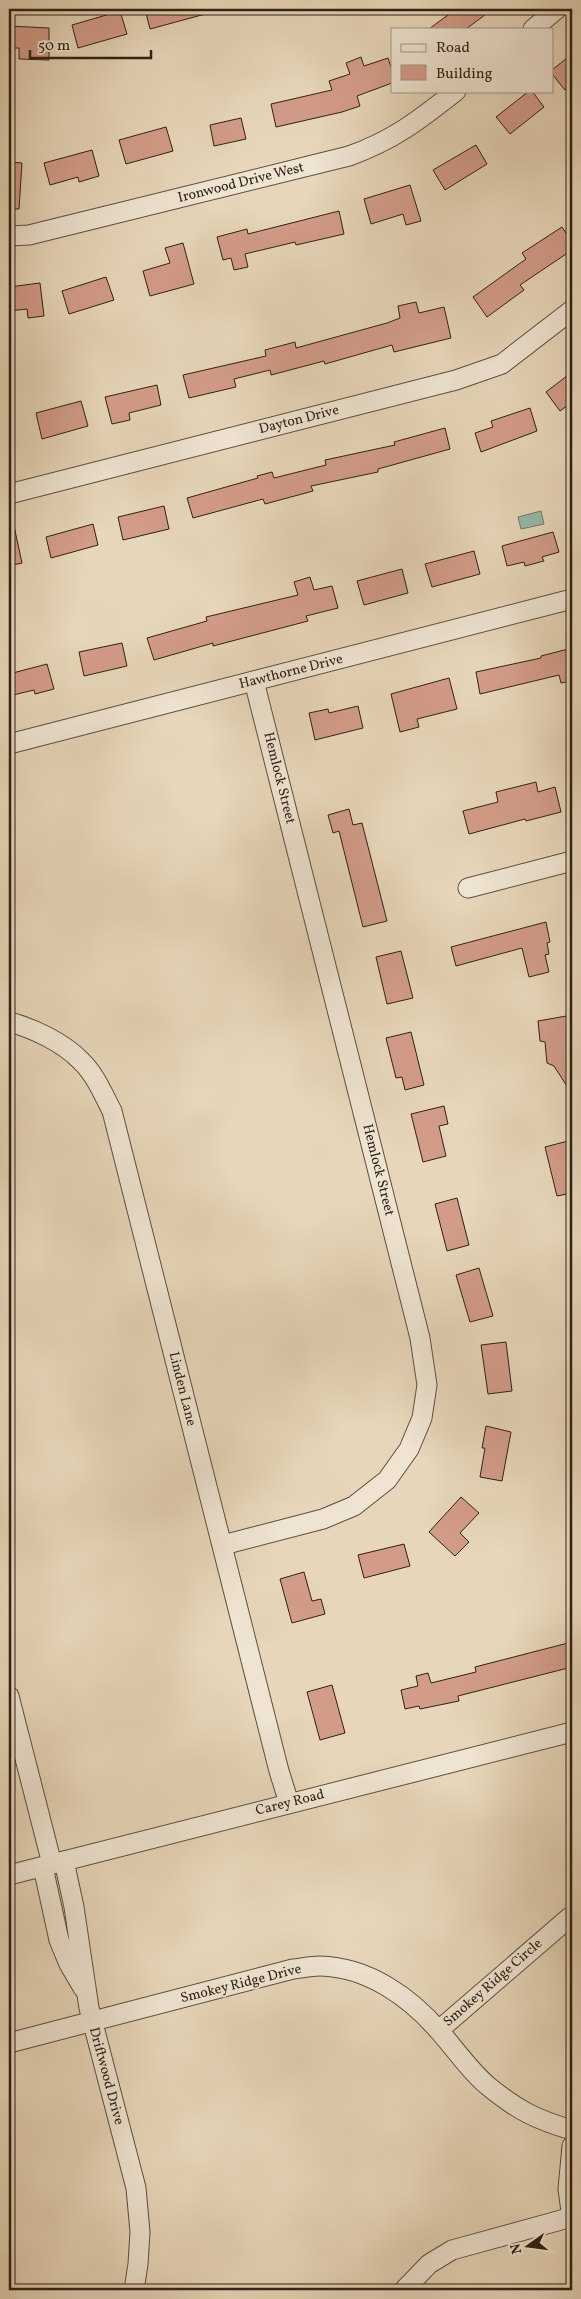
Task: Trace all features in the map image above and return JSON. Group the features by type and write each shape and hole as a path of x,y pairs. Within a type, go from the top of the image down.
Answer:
{"street":[{"path":"534,28 557,9"},
{"name":"Ironwood Drive West","path":"9,236 29,235 349,156 376,147 396,137 455,92"},
{"name":"Dayton Drive","path":"9,494 456,380 502,364 572,310"},
{"name":"Hawthorne Drive","path":"9,744 572,599"},
{"name":"Hemlock Street","path":"223,1545 323,1519 354,1506 387,1480 410,1449 422,1418 427,1384 420,1338 254,681"},
{"path":"468,888 572,861"},
{"name":"Linden Lane","path":"9,1022 35,1032 62,1046 82,1061 112,1111 279,1771 289,1803"},
{"path":"9,1696 53,1864"},
{"name":"Carey Road","path":"9,1875 572,1732"},
{"name":"Driftwood Drive","path":"53,1864 59,1940 69,1964 88,1997 92,2022 136,2188 140,2232 134,2290"},
{"name":"Smokey Ridge Circle","path":"438,2030 570,1917"},
{"name":"Smokey Ridge Drive","path":"9,2043 293,1970 319,1966 357,1972 375,1979 408,2000 438,2030 487,2085 515,2107 540,2120 572,2130"},
{"path":"404,2290 429,2264 452,2250 572,2218 568,2189 572,2146"}],"shaded area":[{"path":"541,511 544,524 521,529 518,517"}],"building":[{"path":"145,9 209,9 209,13 150,29"},
{"path":"456,9 493,9 467,28 430,28"},
{"path":"120,11 127,34 78,48 72,25"},
{"path":"9,26 49,28 49,60 19,59 19,48 9,48"},
{"path":"572,54 572,84 565,90 554,76 554,68"},
{"path":"361,57 364,66 388,58 391,67 391,83 357,96 360,106 276,127 271,104 332,90 329,81 350,74 346,63"},
{"path":"528,92 533,92 544,107 510,134 496,117"},
{"path":"241,118 246,139 214,146 210,125"},
{"path":"166,127 173,151 126,164 119,140"},
{"path":"476,145 487,164 445,190 433,170"},
{"path":"92,150 99,176 79,182 78,177 50,185 44,163"},
{"path":"9,162 22,163 19,209 9,209"},
{"path":"410,185 421,221 406,225 403,214 371,224 364,199"},
{"path":"339,211 344,234 296,245 295,242 245,254 248,267 234,270 231,258 223,260 217,237 247,229 248,234"},
{"path":"562,227 572,242 572,250 520,285 524,290 487,317 473,297 526,259 522,253"},
{"path":"183,243 194,284 150,296 143,271 170,263 165,248"},
{"path":"106,277 114,300 69,314 62,291"},
{"path":"40,283 44,316 28,318 27,309 9,311 9,287"},
{"path":"416,302 419,313 444,307 451,338 394,352 392,345 325,364 324,361 271,375 270,370 234,379 236,387 189,398 183,375 266,356 265,350 295,342 296,348 387,323 400,318 398,306"},
{"path":"572,372 572,402 560,411 546,392"},
{"path":"157,385 161,405 129,413 130,420 112,424 105,397"},
{"path":"81,401 88,426 42,439 36,413"},
{"path":"530,408 537,431 481,452 475,433 493,427 491,421"},
{"path":"445,428 450,449 378,469 378,472 311,486 313,491 265,504 263,499 193,518 187,498 258,478 257,476 272,472 274,478 326,465 325,460 395,445 394,442"},
{"path":"164,506 169,529 123,540 118,517"},
{"path":"93,524 98,545 51,558 46,537"},
{"path":"14,526 22,563 9,566 9,527"},
{"path":"553,532 559,552 542,557 544,561 525,566 524,562 507,566 502,546"},
{"path":"474,551 480,574 432,587 425,564"},
{"path":"402,569 408,593 364,605 357,581"},
{"path":"310,577 314,590 332,586 338,608 306,616 308,621 213,646 213,643 154,660 147,638 207,621 206,617 298,595 294,582"},
{"path":"122,643 127,666 84,676 79,652"},
{"path":"572,648 572,681 561,683 559,675 480,694 476,672 541,658 541,656"},
{"path":"47,664 54,689 35,694 34,690 9,696 9,674"},
{"path":"449,678 457,709 417,719 419,727 400,732 391,694"},
{"path":"358,706 363,728 315,740 309,713 328,709 329,713"},
{"path":"536,782 538,792 555,787 561,812 526,821 525,819 469,834 463,811 498,802 496,792"},
{"path":"349,809 353,825 362,823 387,921 363,927 339,831 333,833 328,815"},
{"path":"546,922 550,942 547,943 549,954 545,955 549,972 529,977 522,948 456,966 451,947"},
{"path":"401,951 413,998 387,1004 376,957"},
{"path":"572,1015 572,1094 554,1066 547,1063 545,1042 540,1041 538,1021"},
{"path":"411,1032 424,1085 405,1090 402,1077 396,1078 386,1038"},
{"path":"444,1106 448,1124 439,1126 446,1156 423,1162 411,1114"},
{"path":"568,1141 569,1144 572,1143 572,1193 557,1196 545,1147"},
{"path":"457,1198 469,1245 447,1251 435,1204"},
{"path":"479,1268 493,1316 470,1322 456,1275"},
{"path":"506,1342 512,1391 488,1394 481,1345"},
{"path":"486,1426 511,1432 502,1481 480,1477 485,1448 482,1448"},
{"path":"461,1497 479,1513 460,1533 469,1542 455,1556 429,1532"},
{"path":"404,1544 410,1566 364,1578 358,1555"},
{"path":"304,1572 312,1601 321,1599 325,1614 292,1623 280,1579"},
{"path":"572,1642 572,1667 458,1696 459,1701 420,1709 419,1706 405,1709 401,1690 418,1686 416,1676 428,1673 431,1683 476,1672 475,1667"},
{"path":"332,1685 345,1733 320,1740 307,1692"}]}
